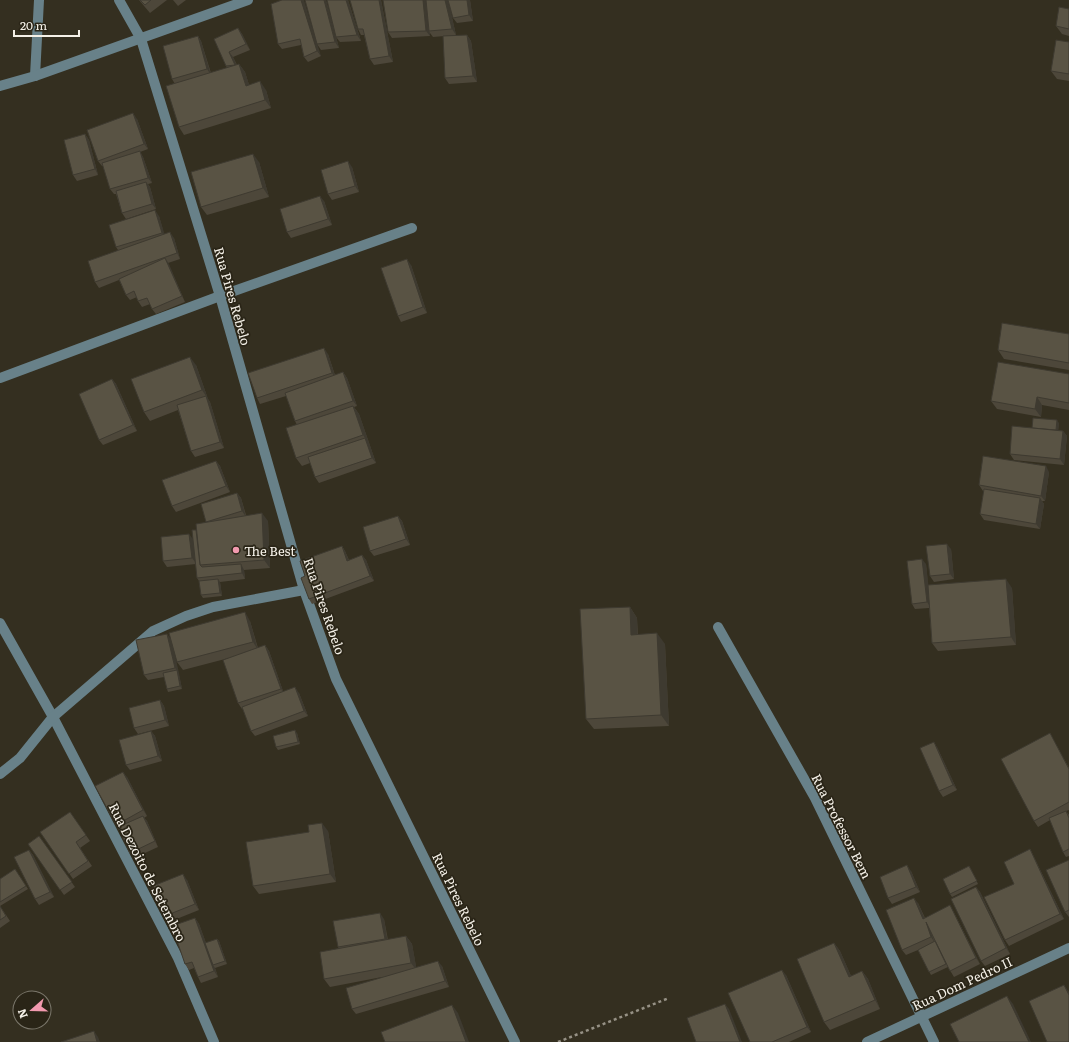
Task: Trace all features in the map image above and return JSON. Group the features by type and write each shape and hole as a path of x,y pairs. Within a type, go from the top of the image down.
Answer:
{"street":[{"path":"35,76 39,0"},
{"name":"Rua Pires Rebelo","path":"119,0 141,39 220,296 304,590 336,678 515,1042"},
{"path":"0,86 35,76 248,0"},
{"path":"0,378 220,296 412,228"},
{"path":"0,774 20,758 53,717 153,631 186,616 213,607 304,590"},
{"name":"Rua Dezoito de Setembro","path":"0,623 53,717 178,958 214,1042"},
{"name":"Rua Professor Bem","path":"718,627 815,798 934,1042"},
{"name":"Rua Dom Pedro II","path":"867,1042 1069,948"}],"path":[{"path":"558,1042 669,998"}],"building":[{"path":"140,0 151,0 145,5"},
{"path":"282,0 301,0 317,51 304,57 300,39 278,44 271,4"},
{"path":"305,0 324,0 335,42 317,44"},
{"path":"327,0 346,0 357,35 336,37"},
{"path":"350,0 379,0 389,56 370,59 363,29 358,29"},
{"path":"383,0 423,0 426,31 388,32"},
{"path":"426,0 445,0 452,29 429,31"},
{"path":"448,0 467,0 469,15 453,18"},
{"path":"1059,7 1069,9 1069,29 1056,26"},
{"path":"238,28 246,44 229,52 235,65 226,66 214,39"},
{"path":"467,35 473,76 445,78 443,36"},
{"path":"198,36 207,69 172,79 163,46"},
{"path":"1056,40 1069,42 1069,74 1051,71"},
{"path":"239,64 246,86 260,81 265,100 179,127 166,86"},
{"path":"133,113 144,144 98,161 87,130"},
{"path":"85,134 95,169 73,175 64,140"},
{"path":"140,151 148,178 110,189 102,163"},
{"path":"253,154 263,188 201,207 191,172"},
{"path":"348,161 355,186 328,194 321,170"},
{"path":"146,182 152,204 122,213 116,191"},
{"path":"320,196 328,219 287,232 280,209"},
{"path":"155,210 162,233 116,247 109,225"},
{"path":"170,232 177,253 95,282 88,261"},
{"path":"165,258 182,296 152,309 147,298 138,301 134,291 126,295 119,279"},
{"path":"407,259 423,307 398,316 381,268"},
{"path":"1002,323 1069,334 1069,363 998,350"},
{"path":"324,348 332,373 257,398 248,373"},
{"path":"190,357 202,390 144,412 131,379"},
{"path":"998,362 1069,374 1069,403 1037,397 1035,409 991,401"},
{"path":"343,372 353,401 295,421 285,393"},
{"path":"112,379 133,425 99,440 79,394"},
{"path":"206,396 220,442 191,451 177,405"},
{"path":"353,406 363,435 296,458 286,428"},
{"path":"1033,418 1057,420 1056,430 1032,428"},
{"path":"1012,426 1063,431 1060,459 1010,454"},
{"path":"365,438 372,458 315,477 308,457"},
{"path":"983,456 1046,466 1041,496 979,485"},
{"path":"216,461 226,486 172,506 162,480"},
{"path":"984,489 1040,498 1036,524 980,514"},
{"path":"237,493 242,511 206,522 201,504"},
{"name":"The Best","path":"262,513 264,560 200,565 196,524"},
{"path":"398,516 406,539 370,551 363,527"},
{"path":"192,530 196,530 200,565 202,567 241,564 242,573 197,578"},
{"path":"189,534 192,558 163,561 161,537"},
{"path":"947,544 950,574 930,576 926,546"},
{"path":"342,546 347,561 362,555 370,576 309,599 301,578 305,576 300,561"},
{"path":"922,559 927,602 912,604 907,561"},
{"path":"218,579 220,593 201,595 199,581"},
{"path":"1006,579 1011,637 932,643 928,585"},
{"path":"630,607 631,635 657,633 661,715 586,719 580,609"},
{"path":"245,612 253,642 177,662 169,633"},
{"path":"167,634 175,668 144,675 136,640"},
{"path":"265,645 281,689 238,703 223,660"},
{"path":"177,670 180,686 167,689 163,673"},
{"path":"295,687 304,711 251,731 242,707"},
{"path":"160,700 165,720 134,728 129,708"},
{"path":"295,730 298,742 276,747 273,736"},
{"path":"151,731 158,756 126,765 119,740"},
{"path":"1050,733 1069,769 1069,802 1034,821 1001,759"},
{"path":"934,742 953,785 939,791 920,748"},
{"path":"123,772 143,810 116,825 95,786"},
{"path":"1066,811 1069,818 1069,849 1063,852 1049,818"},
{"path":"70,812 86,835 76,842 88,861 69,874 40,832"},
{"path":"143,816 155,841 130,853 118,827"},
{"path":"322,823 330,874 253,886 246,842 309,832 308,825"},
{"path":"39,836 72,882 60,890 28,844"},
{"path":"1030,849 1060,914 1005,940 984,897 1014,884 1004,862"},
{"path":"29,850 50,892 35,899 14,857"},
{"path":"1069,860 1069,910 1065,912 1046,870"},
{"path":"907,865 916,887 888,898 880,877"},
{"path":"969,866 977,881 950,894 943,879"},
{"path":"15,869 26,886 0,902 0,879"},
{"path":"183,874 195,904 165,916 153,886"},
{"path":"976,887 1006,948 981,961 951,899"},
{"path":"914,898 923,919 950,905 976,958 950,971 926,922 931,937 902,950 886,910"},
{"path":"0,906 6,916 0,920"},
{"path":"380,913 385,939 338,947 333,921"},
{"path":"195,918 214,971 198,977 192,962 185,964 172,926"},
{"path":"406,936 411,963 324,979 320,952"},
{"path":"217,939 225,961 213,965 205,943"},
{"path":"935,941 946,964 929,972 918,950"},
{"path":"834,943 849,977 862,971 875,1000 824,1022 797,959"},
{"path":"438,961 445,981 352,1009 346,988"},
{"path":"782,970 807,1027 772,1042 750,1042 728,993"},
{"path":"1064,985 1069,995 1069,1042 1047,1042 1029,1001"},
{"path":"1007,996 1029,1042 959,1042 950,1024"},
{"path":"725,1004 740,1042 696,1042 687,1018"},
{"path":"452,1005 466,1042 385,1042 381,1032"},
{"path":"94,1031 97,1042 61,1042"}],"place":[{"name":"The Best","path":"236,550"}]}
